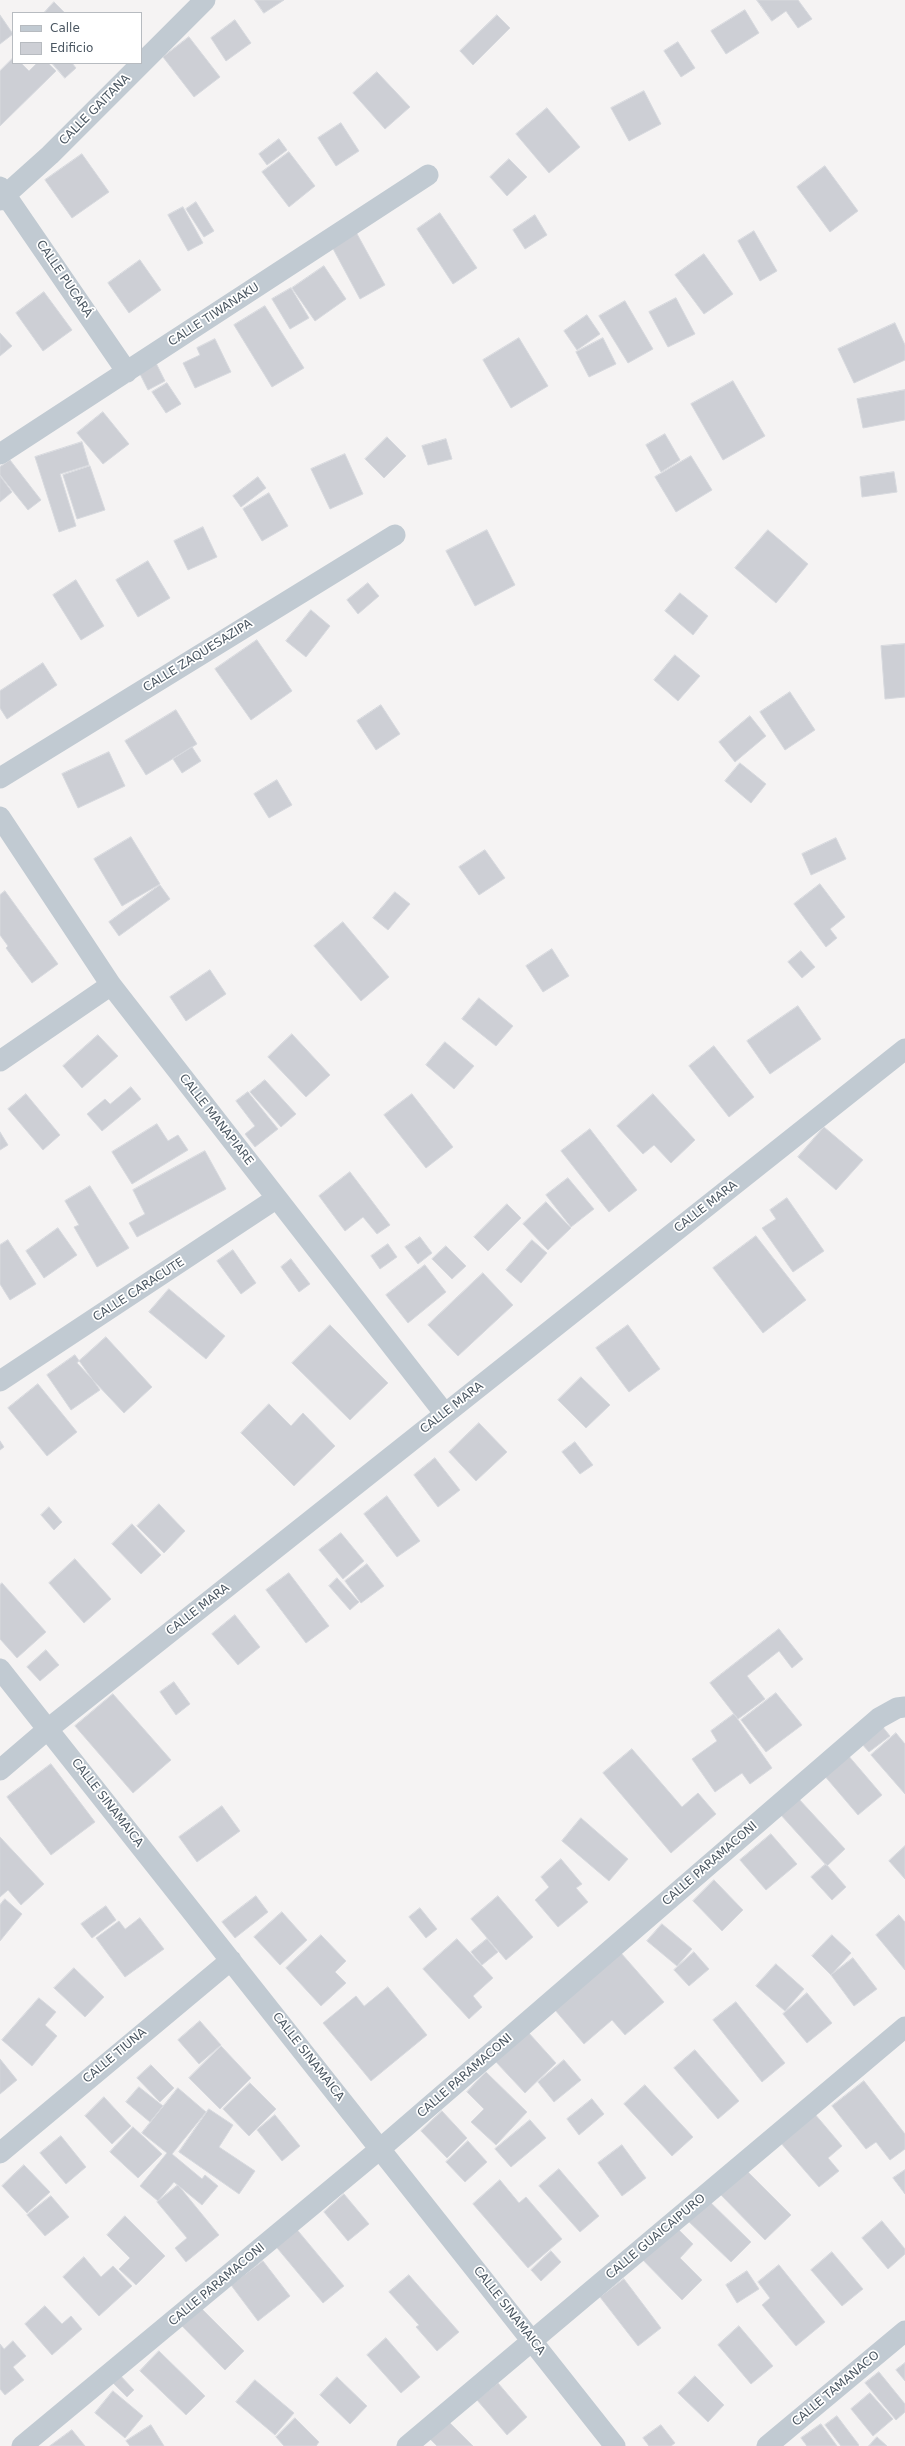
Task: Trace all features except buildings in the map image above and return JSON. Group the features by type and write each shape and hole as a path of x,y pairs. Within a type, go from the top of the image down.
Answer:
{"street":[{"name":"CALLE GAITANA","path":"142,63 205,0"},
{"name":"CALLE GAITANA","path":"2,194 50,155 141,64"},
{"name":"CALLE TIWANAKU","path":"0,454 428,175"},
{"name":"CALLE PUCARÁ","path":"2,194 127,372"},
{"name":"CALLE ZAQUESAZIPA","path":"0,778 395,535"},
{"name":"CALLE MANAPIARE","path":"0,817 112,985 445,1414"},
{"path":"0,1060 112,985"},
{"name":"CALLE MARA","path":"0,1770 48,1729 905,1049"},
{"name":"CALLE CARACUTE","path":"0,1381 277,1198"},
{"name":"CALLE SINAMAICA","path":"0,1669 615,2446"},
{"name":"CALLE PARAMACONI","path":"22,2446 380,2149 879,1718 897,1708 905,1707"},
{"name":"CALLE TIUNA","path":"0,2153 231,1960"},
{"name":"CALLE GUAICAIPURO","path":"407,2446 905,2027"},
{"name":"CALLE TAMANACO","path":"768,2446 905,2331"}]}
